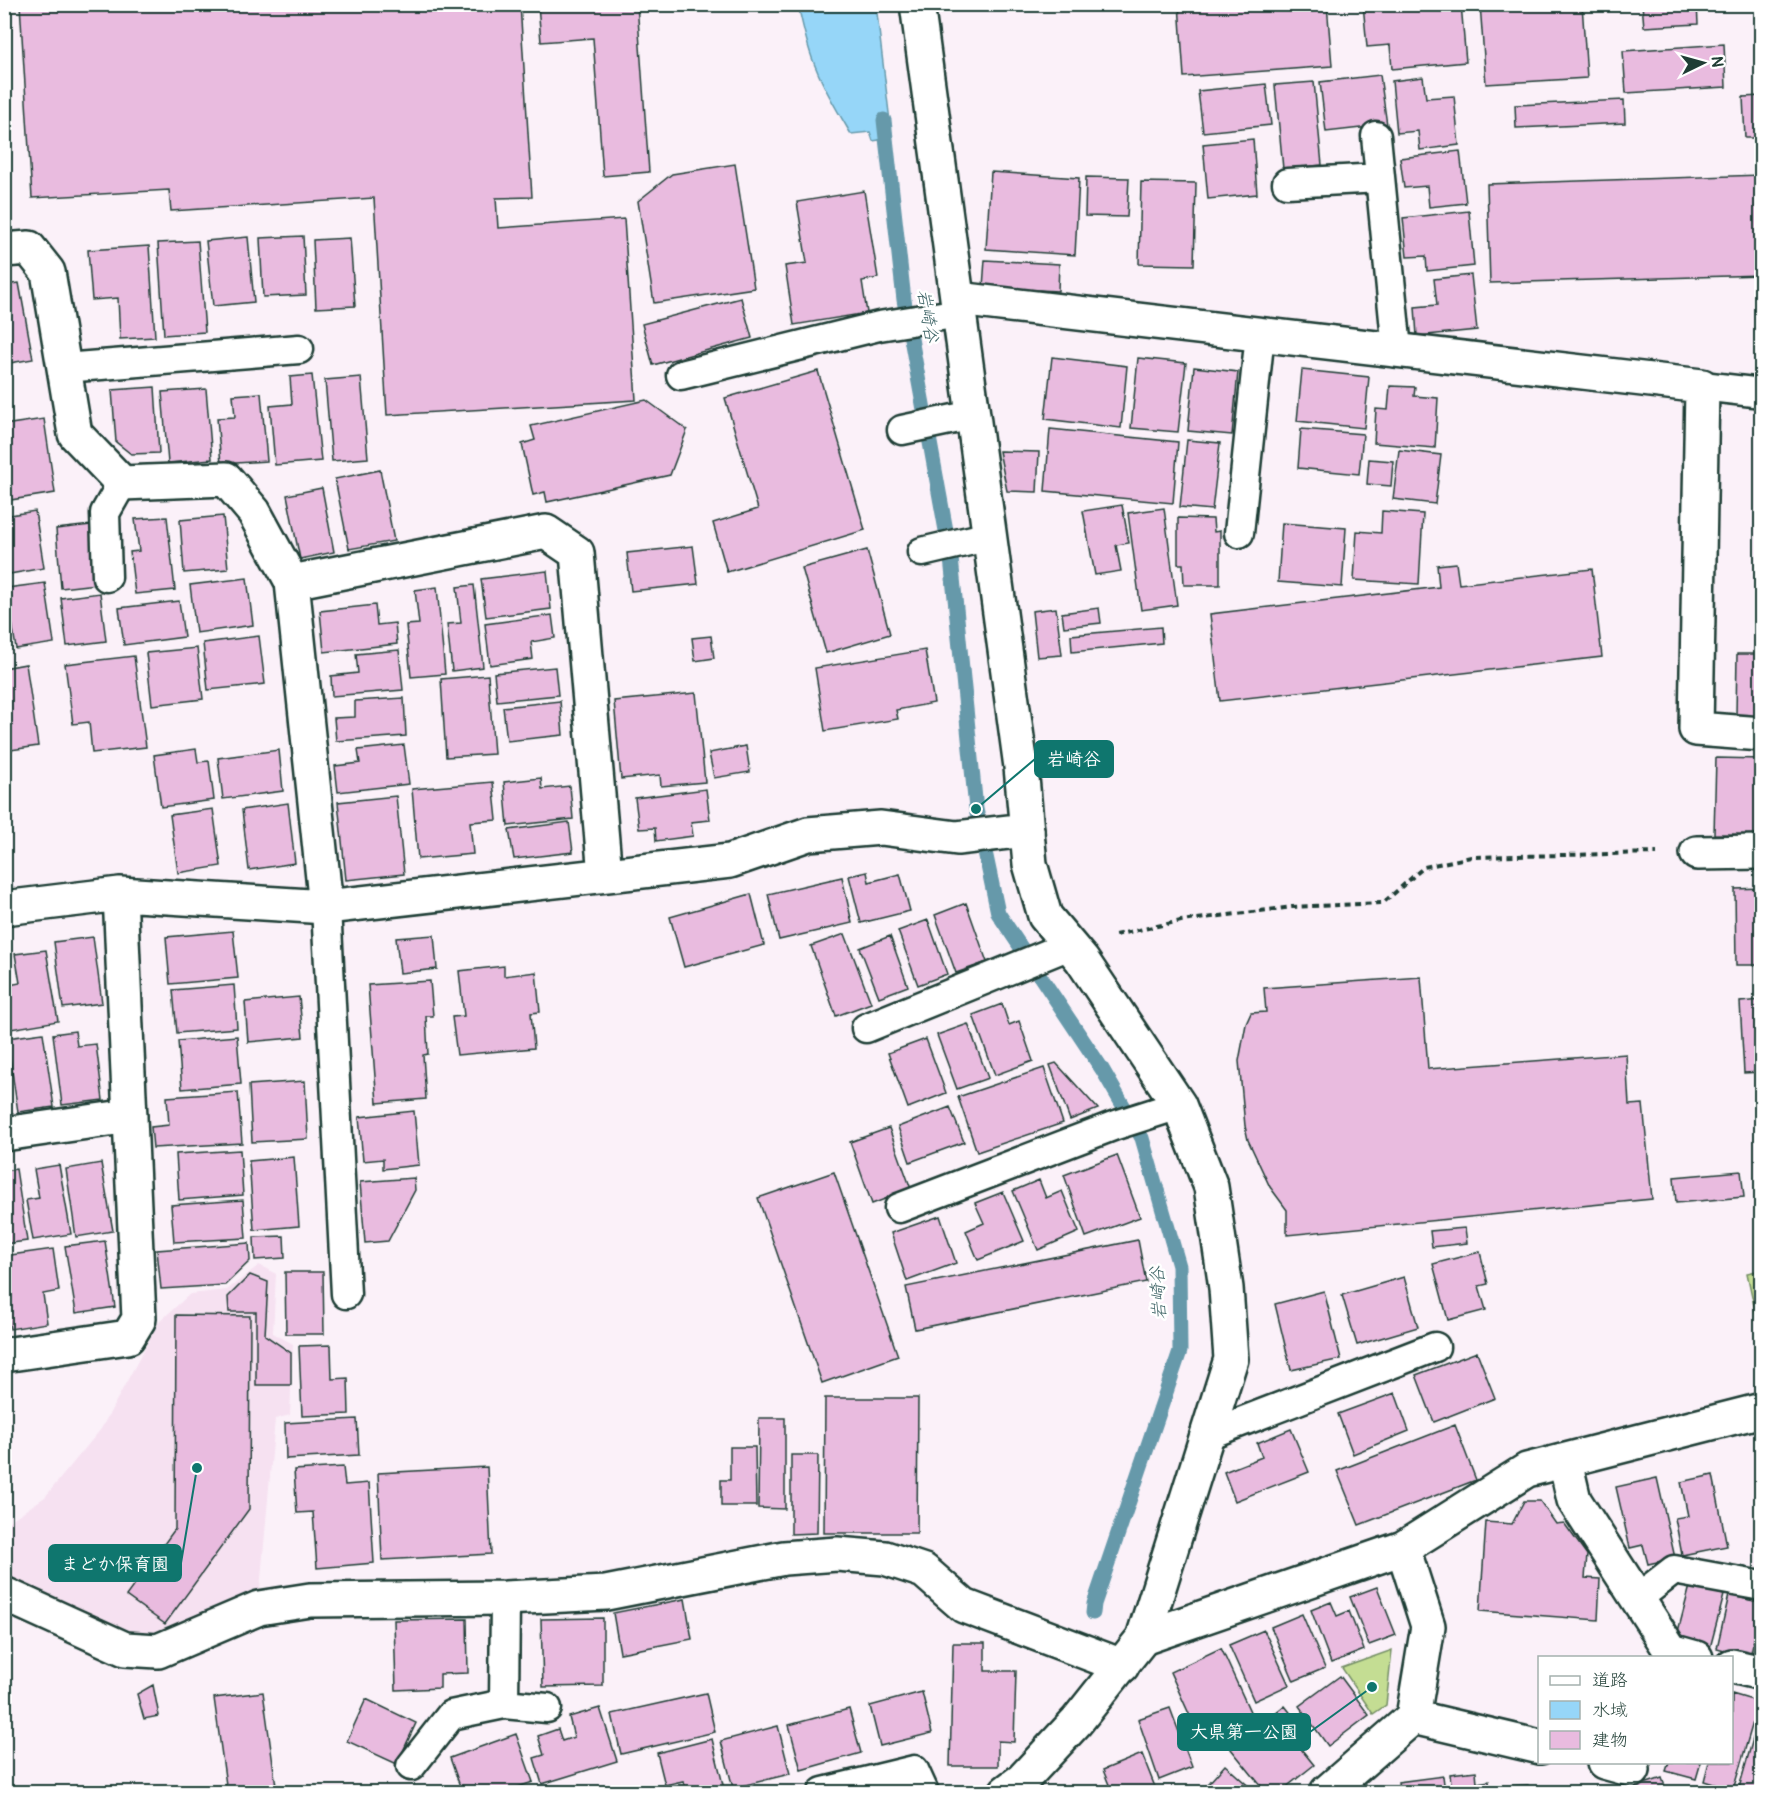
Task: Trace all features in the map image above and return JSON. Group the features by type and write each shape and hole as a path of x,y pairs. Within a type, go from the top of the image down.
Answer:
{"street":[{"path":"917,4 1021,767 1018,832 1046,916 1082,960 1179,1105 1211,1187 1226,1288 1231,1359 1143,1638 1077,1721 1022,1780 1006,1792"},
{"path":"4,250 29,248 48,272 75,434 122,483 226,479 254,512 292,582 326,907"},
{"path":"959,306 1260,334 1702,386 1696,729 1761,734"},
{"path":"292,582 546,532 577,553 605,875"},
{"path":"4,908 120,894 326,907 730,861 808,834 881,828 957,838 1018,832"},
{"path":"1697,853 1761,852"},
{"path":"4,1355 128,1337 139,1319 120,894"},
{"path":"4,1134 130,1116"},
{"path":"1143,1638 1403,1548 1527,1470 1761,1410"},
{"path":"1565,1461 1574,1500 1671,1652 1688,1656"},
{"path":"1327,1792 1413,1717 1428,1626 1403,1548"},
{"path":"4,1594 124,1649 158,1651 259,1608 310,1600 505,1598 606,1593 784,1558 837,1554 885,1558 924,1571 964,1606 1122,1665"},
{"path":"1733,1667 1761,1674"},
{"path":"1413,1717 1538,1747"}],"lane":[{"path":"1376,136 1397,350"},
{"path":"1287,183 1380,178"},
{"path":"681,375 959,306"},
{"path":"1239,533 1260,334"},
{"path":"64,368 299,349"},
{"path":"1702,386 1761,393"},
{"path":"902,430 973,415"},
{"path":"107,577 105,513 122,483"},
{"path":"922,552 990,536"},
{"path":"326,907 346,1294"},
{"path":"867,1028 1070,945"},
{"path":"899,1208 1113,1126 1179,1105"},
{"path":"1207,1435 1435,1347"},
{"path":"1638,1598 1674,1570 1761,1586"},
{"path":"504,1704 505,1598"},
{"path":"411,1766 451,1715 504,1704 547,1708"},
{"path":"823,1792 914,1770 924,1792"}],"path":[{"path":"1070,945 1181,921 1292,907 1383,903 1424,867 1471,857 1697,853"}],"shaded area":[{"path":"259,1265 276,1274 273,1333 293,1344 290,1415 275,1419 260,1590 175,1630 143,1636 5,1577 5,1524 45,1497 101,1429 159,1322 190,1294 227,1290"}],"green space":[{"path":"1762,1270 1761,1338 1747,1273"},
{"path":"1392,1650 1386,1705 1373,1714 1342,1668"}],"water":[{"path":"798,5 876,5 892,138 873,141 870,132 851,134 813,60"}],"building":[{"path":"20,4 520,4 532,197 496,198 498,228 624,219 636,400 387,415 374,198 171,211 169,190 32,198"},
{"path":"538,4 637,4 649,172 603,176 593,38 541,42"},
{"path":"1179,4 1327,4 1332,66 1184,77"},
{"path":"1363,4 1461,4 1466,62 1392,69 1390,45 1367,47"},
{"path":"1480,4 1582,4 1587,78 1486,84"},
{"path":"1642,4 1697,4 1698,24 1644,27"},
{"path":"1724,44 1726,87 1626,93 1623,51"},
{"path":"1380,75 1387,125 1326,132 1320,82"},
{"path":"1423,77 1426,98 1454,96 1459,145 1420,150 1418,131 1397,133 1392,81"},
{"path":"1314,82 1322,165 1283,169 1275,85"},
{"path":"1266,84 1271,125 1203,132 1198,91"},
{"path":"1762,96 1762,138 1745,138 1743,97"},
{"path":"1624,100 1625,123 1516,128 1515,105"},
{"path":"1253,139 1257,194 1208,199 1203,144"},
{"path":"1460,151 1466,203 1429,207 1427,186 1404,188 1400,158"},
{"path":"735,164 754,288 654,303 638,201 672,174"},
{"path":"991,172 1079,178 1075,255 986,249"},
{"path":"1762,175 1762,275 1490,283 1487,184"},
{"path":"1086,177 1129,178 1127,217 1085,216"},
{"path":"1141,182 1196,183 1194,265 1139,264"},
{"path":"864,191 878,278 862,281 867,313 794,325 785,266 807,263 797,202"},
{"path":"1469,211 1474,266 1427,271 1426,256 1407,257 1403,218"},
{"path":"303,236 306,295 263,297 260,238"},
{"path":"248,237 254,302 213,306 206,241"},
{"path":"350,238 355,306 316,308 313,240"},
{"path":"198,241 205,332 164,335 158,243"},
{"path":"149,246 155,337 120,339 118,298 92,300 88,250"},
{"path":"985,260 1059,264 1058,291 983,287"},
{"path":"1471,275 1477,330 1417,336 1415,307 1437,305 1434,279"},
{"path":"19,283 33,359 4,364 4,285"},
{"path":"741,298 752,338 653,365 642,324"},
{"path":"1052,357 1127,366 1121,428 1045,419"},
{"path":"1138,358 1186,363 1178,432 1131,428"},
{"path":"1194,367 1238,372 1232,435 1188,431"},
{"path":"1302,370 1369,377 1364,428 1297,421"},
{"path":"818,371 865,530 727,572 713,523 758,509 725,398"},
{"path":"312,375 321,461 275,465 270,406 292,404 290,377"},
{"path":"361,377 368,458 332,461 325,380"},
{"path":"1390,386 1415,387 1414,396 1438,398 1435,448 1374,443 1376,409 1388,410"},
{"path":"155,387 159,453 131,454 116,442 112,390"},
{"path":"206,389 212,459 168,463 162,392"},
{"path":"261,393 267,461 221,464 217,418 235,417 233,395"},
{"path":"646,400 687,430 670,475 547,502 545,492 533,495 522,444 535,440 531,426"},
{"path":"44,419 55,493 4,501 4,425"},
{"path":"1050,429 1178,442 1173,503 1045,491"},
{"path":"1301,429 1363,434 1359,474 1298,468"},
{"path":"1187,440 1220,443 1212,510 1180,507"},
{"path":"1399,450 1441,455 1435,504 1393,499"},
{"path":"999,451 1039,452 1037,492 1007,491"},
{"path":"1369,459 1393,461 1391,486 1367,484"},
{"path":"380,470 394,541 349,549 335,479"},
{"path":"322,488 334,552 300,559 287,495"},
{"path":"1122,505 1129,543 1116,545 1121,571 1095,575 1083,511"},
{"path":"1164,508 1177,605 1141,610 1128,513"},
{"path":"35,511 44,568 4,575 4,516"},
{"path":"1382,511 1423,514 1419,584 1354,580 1357,531 1381,533"},
{"path":"223,516 228,569 184,573 180,520"},
{"path":"167,517 175,590 135,594 130,552 139,551 135,519"},
{"path":"1178,518 1213,519 1214,532 1220,531 1220,585 1184,585 1183,564 1178,564"},
{"path":"1282,523 1346,528 1342,587 1278,582"},
{"path":"91,525 96,584 61,588 56,529"},
{"path":"693,546 698,584 631,591 627,553"},
{"path":"867,550 890,634 826,653 802,568"},
{"path":"1456,563 1459,584 1592,569 1602,657 1220,701 1210,614 1439,587 1437,565"},
{"path":"547,571 551,609 486,617 481,579"},
{"path":"247,578 253,625 196,633 190,585"},
{"path":"45,583 54,643 16,649 7,588"},
{"path":"474,585 483,667 452,671 447,624 461,623 457,587"},
{"path":"437,587 445,674 411,677 406,625 419,624 415,590"},
{"path":"100,593 106,641 67,646 61,598"},
{"path":"179,601 184,637 124,645 119,608"},
{"path":"375,605 377,625 395,623 397,644 324,652 320,611"},
{"path":"1056,608 1062,655 1037,657 1032,611"},
{"path":"1099,608 1101,623 1064,627 1062,613"},
{"path":"552,615 555,638 531,642 533,659 490,665 485,624"},
{"path":"1161,627 1162,643 1072,652 1071,635"},
{"path":"259,636 265,684 208,690 203,643"},
{"path":"711,636 714,658 695,661 692,638"},
{"path":"197,648 203,699 152,705 146,653"},
{"path":"399,650 403,690 332,696 331,676 358,673 356,654"},
{"path":"925,650 934,703 896,710 898,719 825,731 815,668"},
{"path":"1737,654 1762,654 1762,717 1736,716"},
{"path":"134,656 146,747 92,753 89,722 73,724 65,664"},
{"path":"26,664 38,746 4,751 4,668"},
{"path":"555,667 558,695 497,701 494,673"},
{"path":"488,675 494,754 446,757 441,679"},
{"path":"696,693 705,782 661,786 660,775 621,779 614,701"},
{"path":"404,698 406,736 336,741 334,718 355,717 355,701"},
{"path":"560,701 563,735 507,741 503,707"},
{"path":"404,745 409,784 338,792 335,766 360,763 358,750"},
{"path":"746,746 750,772 714,778 709,753"},
{"path":"196,749 198,762 209,761 214,800 161,807 154,755"},
{"path":"279,750 283,791 223,799 218,758"},
{"path":"1716,758 1762,759 1762,835 1714,834"},
{"path":"541,778 542,789 570,786 573,819 508,826 504,782"},
{"path":"493,782 497,820 470,822 473,854 418,859 412,789"},
{"path":"706,789 710,820 691,822 693,836 656,841 655,828 639,829 635,798"},
{"path":"396,796 404,874 346,880 338,802"},
{"path":"288,803 295,863 249,870 242,810"},
{"path":"213,809 221,866 178,873 170,815"},
{"path":"569,822 573,852 514,859 509,830"},
{"path":"867,872 869,882 900,874 910,911 861,923 849,876"},
{"path":"842,877 852,923 779,940 768,894"},
{"path":"1762,888 1762,965 1736,965 1735,889"},
{"path":"751,894 764,945 684,967 670,917"},
{"path":"966,903 987,962 956,973 935,915"},
{"path":"928,920 947,974 918,985 898,931"},
{"path":"233,931 238,978 170,984 166,937"},
{"path":"845,934 871,1003 836,1016 811,946"},
{"path":"434,935 437,969 400,973 396,938"},
{"path":"890,936 908,986 879,997 860,948"},
{"path":"93,937 102,1003 63,1008 54,942"},
{"path":"46,950 58,1021 11,1029 4,986 20,983 15,954"},
{"path":"504,966 504,976 536,972 540,1012 531,1013 534,1048 457,1055 452,1017 464,1016 459,971"},
{"path":"1421,977 1428,1069 1626,1054 1629,1105 1643,1104 1652,1199 1287,1235 1287,1210 1270,1187 1248,1140 1245,1126 1239,1061 1246,1024 1251,1013 1266,1012 1264,988"},
{"path":"430,981 433,1016 426,1016 428,1054 423,1055 426,1099 377,1103 368,985"},
{"path":"234,985 237,1028 177,1033 173,990"},
{"path":"299,997 303,1037 248,1042 245,1002"},
{"path":"1762,1000 1762,1072 1744,1073 1740,1002"},
{"path":"1002,1004 1009,1025 1019,1021 1033,1061 995,1075 973,1015"},
{"path":"968,1024 988,1078 957,1089 937,1035"},
{"path":"75,1031 77,1046 96,1044 103,1100 62,1105 53,1034"},
{"path":"43,1033 54,1107 18,1112 7,1038"},
{"path":"237,1036 241,1084 182,1089 178,1041"},
{"path":"926,1039 946,1093 908,1108 888,1053"},
{"path":"1056,1063 1098,1109 1070,1120 1050,1065"},
{"path":"1044,1068 1063,1123 977,1152 958,1097"},
{"path":"4,1073 11,1115 4,1116"},
{"path":"305,1081 308,1139 252,1142 249,1085"},
{"path":"238,1092 242,1143 153,1148 151,1127 169,1125 167,1097"},
{"path":"950,1107 964,1142 910,1162 898,1127"},
{"path":"414,1111 419,1165 383,1169 383,1159 363,1161 359,1117"},
{"path":"889,1128 911,1189 872,1204 850,1142"},
{"path":"240,1150 243,1195 179,1200 176,1154"},
{"path":"1117,1155 1140,1217 1086,1237 1064,1175"},
{"path":"294,1157 299,1226 254,1230 249,1161"},
{"path":"101,1163 113,1231 76,1237 66,1169"},
{"path":"59,1165 71,1234 33,1240 26,1200 39,1198 34,1169"},
{"path":"16,1169 27,1241 4,1244 4,1171"},
{"path":"1741,1171 1744,1197 1676,1203 1674,1177"},
{"path":"834,1172 898,1356 822,1383 758,1198"},
{"path":"414,1178 415,1190 388,1241 365,1243 360,1182"},
{"path":"1039,1180 1046,1198 1062,1191 1079,1232 1038,1250 1013,1191"},
{"path":"1003,1192 1024,1241 978,1260 966,1231 984,1223 975,1203"},
{"path":"243,1200 246,1238 174,1242 171,1205"},
{"path":"940,1216 956,1263 907,1281 891,1233"},
{"path":"1465,1228 1467,1243 1432,1247 1430,1231"},
{"path":"284,1236 285,1258 255,1260 254,1237"},
{"path":"1138,1240 1146,1282 915,1329 906,1287"},
{"path":"105,1241 115,1307 76,1313 65,1246"},
{"path":"249,1243 250,1261 225,1285 161,1289 157,1250"},
{"path":"53,1249 59,1291 43,1294 47,1323 10,1329 4,1292 4,1256"},
{"path":"1480,1252 1488,1284 1479,1286 1486,1310 1448,1320 1433,1264"},
{"path":"285,1272 323,1272 324,1334 286,1334"},
{"path":"250,1275 268,1282 265,1335 291,1353 291,1385 256,1385 256,1312 229,1312 228,1297"},
{"path":"1404,1277 1418,1327 1357,1345 1342,1295"},
{"path":"1324,1291 1341,1359 1291,1370 1275,1304"},
{"path":"176,1315 250,1316 249,1509 165,1624 126,1596 175,1529"},
{"path":"331,1345 332,1379 348,1378 349,1414 302,1416 299,1346"},
{"path":"1477,1352 1495,1398 1434,1422 1416,1375"},
{"path":"1395,1393 1409,1431 1353,1454 1338,1414"},
{"path":"825,1398 918,1398 917,1533 824,1533"},
{"path":"759,1418 785,1418 785,1509 758,1508"},
{"path":"357,1419 359,1455 286,1459 285,1423"},
{"path":"1455,1425 1476,1480 1359,1525 1337,1471"},
{"path":"1291,1429 1309,1472 1235,1501 1224,1472 1262,1457 1257,1443"},
{"path":"730,1447 755,1447 756,1506 721,1506 721,1480 730,1480"},
{"path":"791,1455 818,1455 817,1533 791,1534"},
{"path":"343,1467 345,1485 369,1483 374,1563 317,1568 313,1512 297,1513 294,1470"},
{"path":"487,1467 491,1554 382,1560 378,1473"},
{"path":"1713,1475 1727,1546 1682,1555 1675,1518 1688,1516 1681,1482"},
{"path":"1657,1478 1675,1558 1648,1564 1643,1545 1630,1548 1616,1487"},
{"path":"1524,1501 1540,1501 1556,1524 1564,1523 1587,1555 1585,1578 1600,1579 1598,1620 1480,1611 1486,1522 1512,1524"},
{"path":"1690,1586 1724,1595 1710,1648 1676,1639"},
{"path":"1377,1587 1396,1635 1369,1645 1350,1597"},
{"path":"1729,1595 1762,1603 1750,1657 1717,1648"},
{"path":"685,1599 692,1639 620,1653 613,1613"},
{"path":"1331,1602 1337,1616 1349,1611 1364,1650 1331,1663 1311,1610"},
{"path":"1302,1614 1325,1668 1294,1681 1271,1627"},
{"path":"603,1618 603,1686 543,1687 541,1619"},
{"path":"467,1619 468,1673 440,1674 440,1688 396,1690 394,1620"},
{"path":"1762,1624 1762,1664 1750,1661"},
{"path":"1264,1630 1289,1685 1254,1701 1229,1645"},
{"path":"953,1643 985,1643 985,1671 1016,1671 1014,1742 998,1741 998,1766 950,1766"},
{"path":"1221,1648 1252,1716 1201,1740 1170,1672"},
{"path":"1340,1676 1369,1715 1328,1746 1299,1706"},
{"path":"153,1685 159,1716 144,1719 137,1694"},
{"path":"263,1692 276,1786 227,1792 214,1698"},
{"path":"922,1692 932,1733 880,1746 870,1706"},
{"path":"706,1693 715,1732 621,1754 612,1714"},
{"path":"1733,1694 1759,1702 1733,1790 1704,1781 1708,1764 1733,1764"},
{"path":"366,1699 416,1723 397,1764 347,1741"},
{"path":"1285,1706 1304,1730 1293,1739 1314,1765 1280,1792 1266,1792 1231,1749"},
{"path":"1762,1707 1762,1792 1754,1792 1739,1788"},
{"path":"600,1708 617,1761 542,1784 534,1758 544,1755 538,1736 558,1729 562,1741 574,1737 569,1717"},
{"path":"1170,1708 1192,1767 1159,1780 1138,1719"},
{"path":"849,1709 861,1753 801,1770 789,1725"},
{"path":"778,1726 790,1774 733,1788 721,1741"},
{"path":"516,1734 533,1782 503,1792 462,1792 450,1758"},
{"path":"712,1739 724,1789 710,1792 686,1792 683,1781 665,1785 657,1753"},
{"path":"1142,1754 1157,1792 1112,1792 1103,1770"},
{"path":"1668,1764 1700,1764 1696,1779 1666,1771"},
{"path":"1225,1765 1254,1791 1201,1792"},
{"path":"1476,1771 1477,1783 1489,1781 1490,1792 1452,1792 1450,1774"},
{"path":"1443,1776 1445,1792 1399,1792 1398,1782"},
{"path":"1662,1778 1667,1792 1631,1792 1630,1789"},
{"path":"1528,1785 1529,1792 1509,1792 1508,1786"}],"waterway":[{"name":"岩崎谷","path":"884,120 904,300 951,558 976,809 998,913 1102,1069 1142,1138 1179,1266 1180,1351 1094,1604 1093,1613"}],"place":[{"name":"岩崎谷","path":"976,809"},
{"name":"まどか保育園","path":"197,1468"},
{"name":"大県第一公園","path":"1372,1687"}]}
